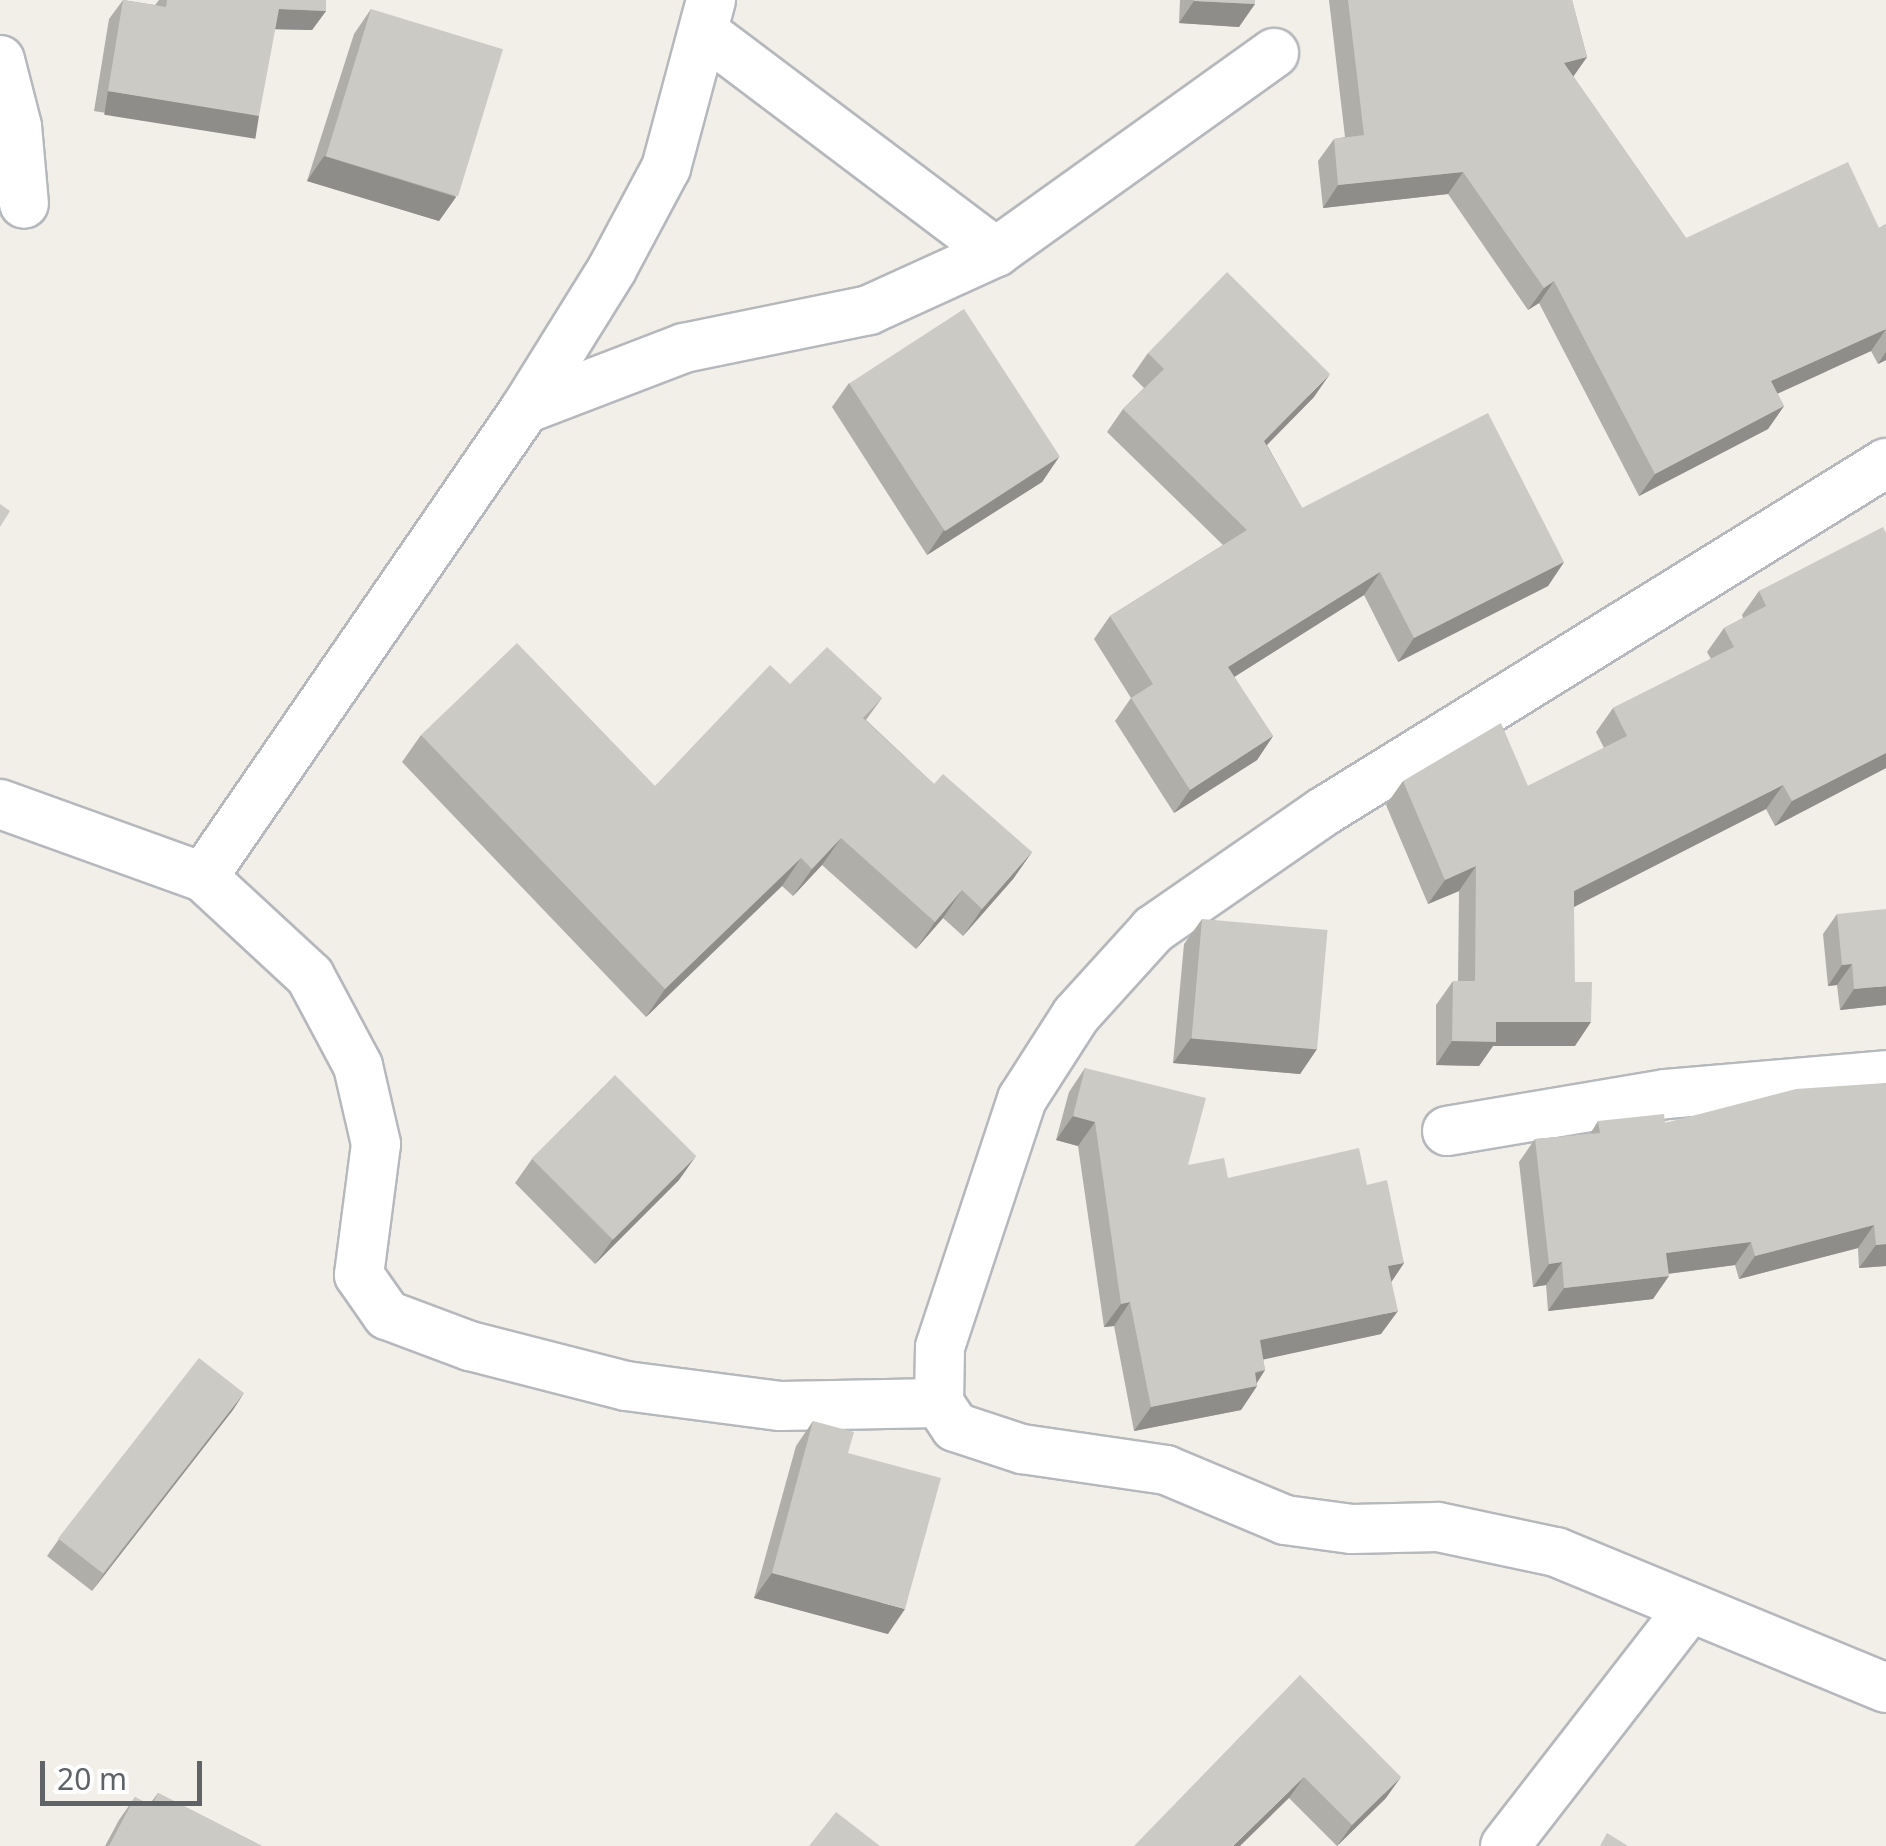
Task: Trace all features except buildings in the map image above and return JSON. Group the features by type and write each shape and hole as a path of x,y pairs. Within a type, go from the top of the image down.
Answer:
{"street":[{"path":"204,876 526,409 666,168 708,16 996,252"},
{"path":"526,409 684,348 869,310 996,252 1274,53"},
{"path":"0,60 18,126 24,204"},
{"path":"1886,462 1388,770 1154,929 1076,1016 1022,1099 940,1348 939,1403 955,1427 1022,1450 1166,1470 1284,1520 1352,1529 1438,1526 1556,1552 1688,1610 1886,1688"},
{"path":"0,804 204,876 310,976 358,1066 376,1144 358,1274 388,1315 470,1346 626,1386 781,1406 939,1403"},
{"path":"1447,1131 1666,1094 1886,1075"},
{"path":"1505,1846 1688,1610"}]}
